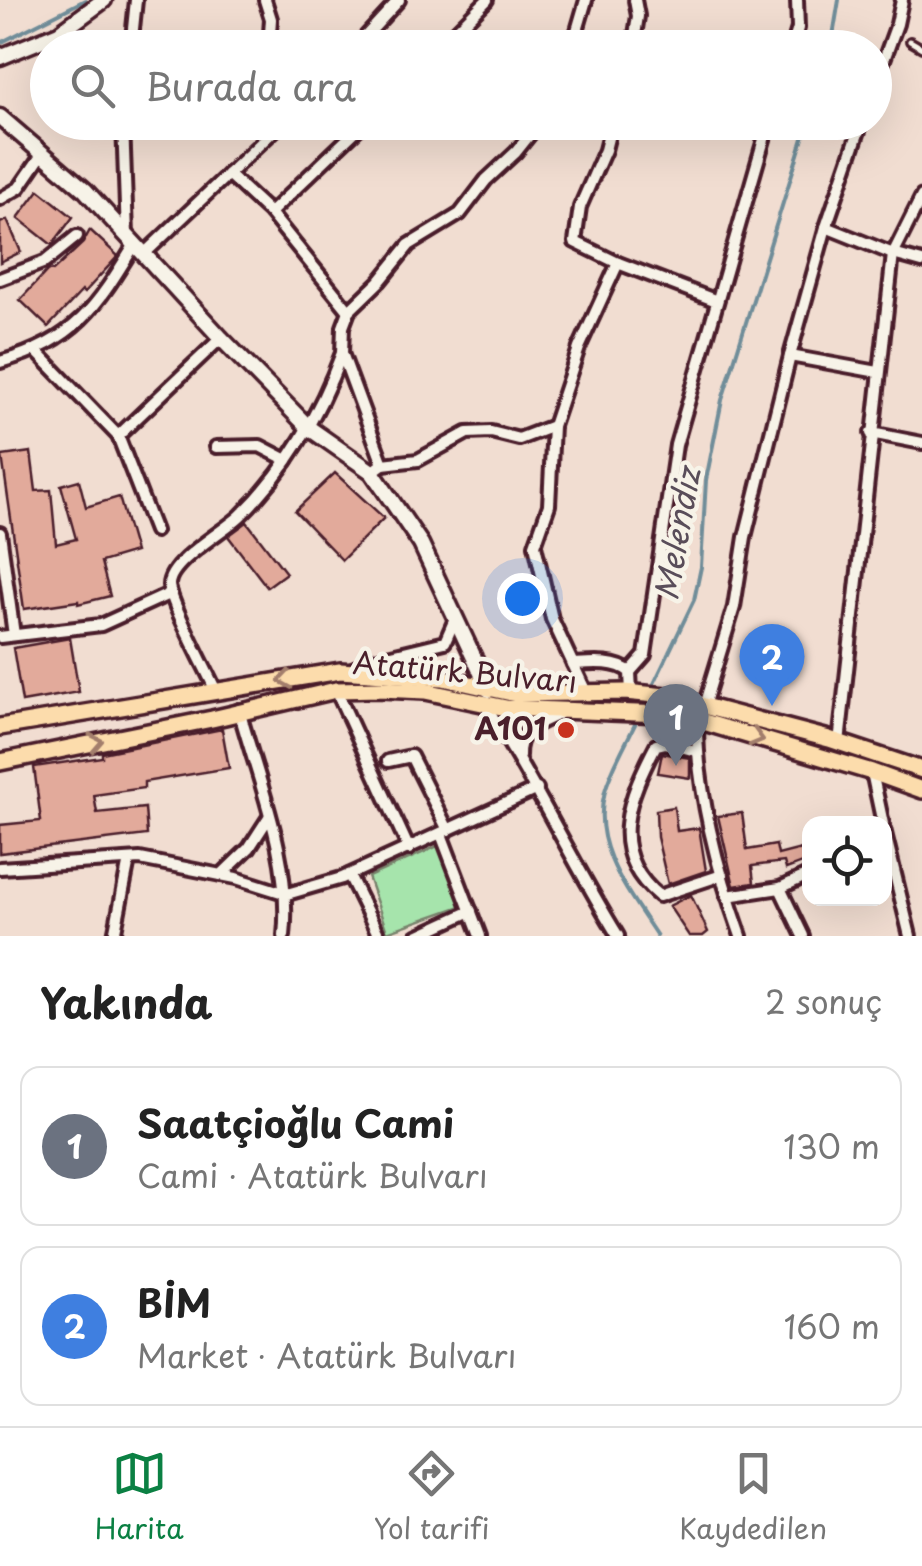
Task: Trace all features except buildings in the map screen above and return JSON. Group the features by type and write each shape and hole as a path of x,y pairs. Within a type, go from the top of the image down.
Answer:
{"main road":[{"name":"Atatürk Bulvarı","path":"0,727 347,671 443,678 487,698 586,692 666,696 700,713 922,790"},
{"name":"Atatürk Bulvarı","path":"0,762 336,690 425,692 563,711 700,713 839,742 922,770"}],"street":[{"path":"63,30 104,0"},
{"path":"132,30 136,0"},
{"path":"265,0 270,30"},
{"path":"370,30 398,0"},
{"path":"458,30 487,0"},
{"path":"577,30 586,0"},
{"path":"634,0 638,16 636,30"},
{"path":"797,30 798,0"},
{"path":"892,31 902,0"},
{"path":"0,57 30,45"},
{"path":"0,117 85,190 309,428 378,468 418,460 466,433 491,432 519,439 552,426"},
{"path":"125,140 135,244"},
{"path":"0,362 37,352 66,334 99,303 135,244 228,174 264,140"},
{"path":"270,214 346,140"},
{"path":"216,692 171,593 169,582 180,562 239,517 309,428 342,353 343,327 349,311 409,245 460,214 486,180 526,140"},
{"path":"608,140 580,207 575,242 618,264 717,301"},
{"path":"628,692 630,672 645,656 676,445 765,140"},
{"path":"741,936 726,896 696,750 700,713 734,607 745,537 790,356 826,226 856,140"},
{"path":"0,200 19,188 43,154"},
{"path":"228,174 270,214 349,311"},
{"path":"839,742 892,254 922,196"},
{"path":"826,226 892,254 922,262"},
{"path":"0,279 45,262 77,236"},
{"path":"586,692 552,620 535,544 548,505 552,426 579,348 618,264"},
{"path":"118,436 221,338"},
{"path":"37,352 118,436 155,532"},
{"path":"342,353 378,468 421,544 468,641 487,698 618,936"},
{"path":"790,356 878,372"},
{"path":"871,433 922,443"},
{"path":"216,447 260,446 287,460"},
{"path":"0,533 14,635"},
{"path":"0,637 101,624 171,593"},
{"path":"347,671 375,659 445,642 455,620"},
{"path":"572,664 600,663 624,667 630,672"},
{"path":"336,690 408,849"},
{"path":"238,710 287,894 284,936"},
{"path":"519,756 518,741 526,732 563,711"},
{"path":"696,750 665,743 656,746 626,816 624,834 633,861 649,888 659,896 722,875"},
{"path":"388,761 411,756 445,832 480,936"},
{"path":"872,772 882,816"},
{"path":"0,868 140,859 221,874 287,894 349,875 537,788"},
{"path":"221,874 249,848 269,817"},
{"path":"114,936 129,860"},
{"path":"892,860 910,936"},
{"path":"349,875 379,936"},
{"path":"726,896 780,888 802,878"},
{"path":"780,888 803,936"},
{"path":"417,936 470,911"}],"lane":[{"path":"910,41 922,48"}],"green space":[{"path":"440,845 464,905 387,932 368,877"}],"waterway":[{"path":"0,43 85,0"},
{"name":"Melendiz","path":"834,30 839,0"},
{"name":"Melendiz","path":"650,692 694,600 701,567 706,480 722,400 802,140"},
{"name":"Melendiz","path":"638,718 605,791 603,831 607,850 624,886 657,936"}],"place":[{"name":"BİM","path":"772,706"},
{"name":"A101","path":"566,730"},
{"name":"Saatçioğlu Cami","path":"676,766"}]}
